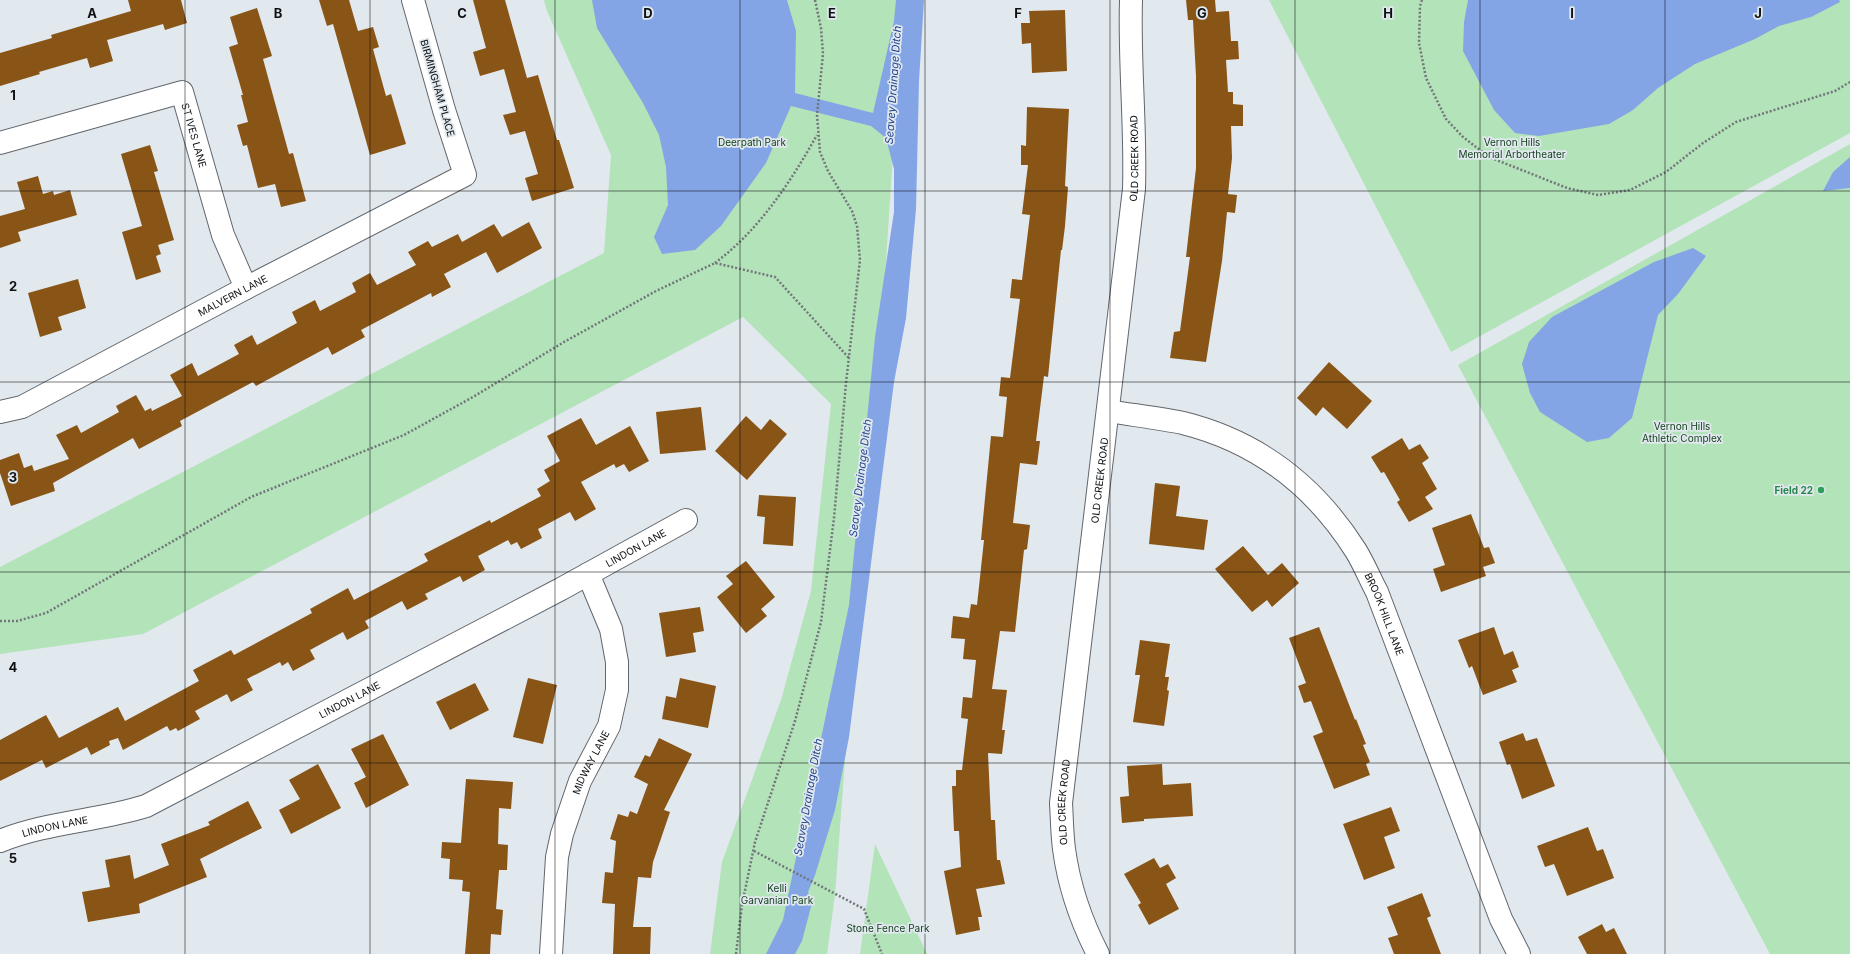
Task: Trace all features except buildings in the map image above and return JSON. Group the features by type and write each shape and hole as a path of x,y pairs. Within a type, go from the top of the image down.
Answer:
{"street":[{"name":"BIRMINGHAM PLACE","path":"413,0 444,110 465,175"},
{"name":"OLD CREEK ROAD","path":"1098,954 1088,935 1074,897 1064,848 1061,803 1134,189 1135,157 1130,33 1131,0"},
{"name":"ST IVES LANE","path":"0,143 182,92 223,235 246,288"},
{"name":"MALVERN LANE","path":"0,412 22,407 246,288 465,175"},
{"name":"BROOK HILL LANE","path":"1108,411 1182,423 1218,434 1251,448 1285,470 1329,512 1357,552 1377,592 1501,919 1519,954"},
{"name":"LINDON LANE","path":"0,841 63,823 122,813 146,806 588,574 686,520"},
{"name":"MIDWAY LANE","path":"551,954 558,857 562,834 580,781 609,726 617,690 617,662 611,629 588,574"}],"path":[{"path":"736,954 742,904 754,851 795,721 821,622 834,518 860,260 857,226 852,211 828,171 820,152 817,119 823,54 821,28 815,0"},
{"path":"1422,0 1420,6 1419,43 1426,78 1446,119 1463,137 1489,157 1567,188 1598,195 1630,190 1666,172 1703,144 1736,122 1835,92 1850,82"},
{"path":"0,621 18,621 46,613 251,497 404,435 473,397 584,331 656,291 715,263 735,248 754,228 800,165 818,134"},
{"path":"715,263 775,278 849,359"},
{"path":"754,851 776,864 864,909 882,954"}],"green space":[{"name":"Deerpath Park","path":"544,0 903,0 874,446 849,706 835,895 827,954 710,954 722,862 781,700 811,591 831,404 743,317 143,634 0,654 0,567 604,253 611,155 547,11"},
{"name":"Vernon Hills Memorial Arbortheater","path":"1269,0 1850,0 1850,133 1451,352"},
{"name":"Vernon Hills Athletic Complex","path":"1850,144 1850,954 1770,954 1458,365"},
{"name":"Stone Fence Park","path":"875,844 927,954 860,954"}],"water":[{"name":"Seavey Drainage Ditch","path":"592,0 787,0 796,31 795,93 873,113 894,21 896,0 924,0 919,81 916,209 906,318 894,382 849,737 835,810 815,875 808,892 812,903 802,941 795,954 766,954 783,920 849,605 875,337 894,212 894,169 886,138 871,126 791,106 766,163 721,226 695,250 662,254 654,237 668,205 666,167 659,135 643,103 597,28"},
{"path":"1468,0 1839,0 1840,2 1811,17 1779,26 1755,39 1695,64 1658,88 1633,110 1609,124 1539,136 1515,133 1494,110 1463,51 1464,22"},
{"path":"1850,157 1850,188 1823,191 1833,172"},
{"path":"1693,248 1706,256 1678,294 1658,315 1632,418 1609,438 1587,442 1540,412 1530,393 1522,364 1529,342 1552,317 1654,262"}],"place":[{"name":"Field 22","path":"1821,490"}],"park label":[{"name":"Kelli Garvanian Park","path":"777,894"}]}
